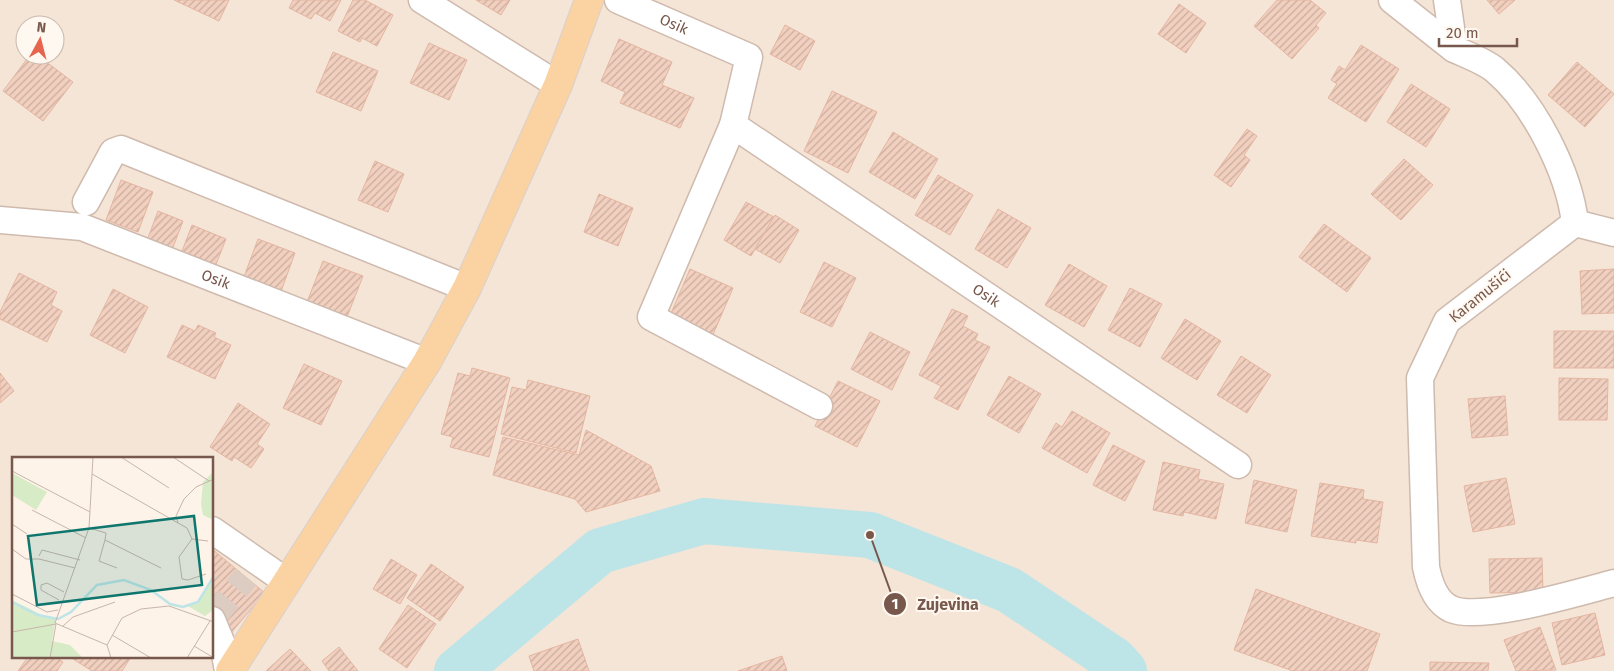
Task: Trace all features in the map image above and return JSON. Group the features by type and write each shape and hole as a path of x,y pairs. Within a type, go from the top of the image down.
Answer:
{"main road":[{"path":"224,658 324,523 427,362 467,288 558,85 589,0"}],"street":[{"path":"422,0 558,85"},
{"name":"Osik","path":"618,0 749,57 733,125 651,317 819,406"},
{"path":"1392,0 1454,49 1494,69 1530,110 1557,161 1570,193 1574,222 1614,233"},
{"path":"1447,0 1454,49"},
{"name":"Osik","path":"733,125 1238,465"},
{"path":"86,202 113,152 129,151 467,288"},
{"name":"Osik","path":"0,220 82,227 427,362"},
{"name":"Karamušići","path":"1574,222 1447,321 1420,378 1426,567 1431,589 1450,609 1488,613 1614,583"},
{"path":"214,531 290,571"},
{"path":"246,577 290,571"},
{"path":"214,626 224,658"}],"shaded area":[{"path":"0,0 1614,0 1614,671 0,671"}],"building":[{"path":"174,0 229,0 219,21"},
{"path":"293,0 341,0 330,21 315,13 311,19 289,8"},
{"path":"353,0 365,0 393,15 377,46 362,38 360,42 338,31"},
{"path":"476,0 510,0 501,15"},
{"path":"1277,0 1310,0 1326,13 1316,25 1319,28 1292,59 1254,26"},
{"path":"1487,0 1515,0 1499,14"},
{"path":"1179,4 1206,23 1186,53 1158,34"},
{"path":"785,25 815,41 800,70 770,54"},
{"path":"619,39 672,62 662,85 694,98 680,128 620,103 625,92 601,81"},
{"path":"429,43 467,60 449,100 410,83"},
{"path":"1361,45 1399,69 1366,122 1328,98 1337,84 1331,80 1339,66 1345,70"},
{"path":"333,52 378,71 361,111 316,92"},
{"path":"1577,62 1614,94 1585,127 1548,95"},
{"path":"22,65 50,65 73,82 43,121 3,91"},
{"path":"1411,84 1450,109 1426,147 1387,122"},
{"path":"832,91 877,112 848,173 804,151"},
{"path":"1247,129 1257,136 1244,155 1250,160 1231,187 1214,175"},
{"path":"893,132 938,159 915,199 869,172"},
{"path":"1404,159 1433,185 1401,220 1371,194"},
{"path":"375,161 404,174 388,212 358,200"},
{"path":"938,175 973,195 950,235 915,215"},
{"path":"121,180 153,192 138,232 106,220"},
{"path":"599,194 633,208 618,246 584,232"},
{"path":"746,202 774,217 751,256 724,240"},
{"path":"998,209 1031,228 1007,268 975,249"},
{"path":"158,211 183,221 170,255 145,246"},
{"path":"775,215 799,230 780,263 755,249"},
{"path":"1324,224 1371,258 1347,292 1299,257"},
{"path":"192,225 226,239 213,272 179,259"},
{"path":"258,239 295,253 279,297 242,282"},
{"path":"323,261 363,276 347,317 307,302"},
{"path":"824,262 856,278 832,327 800,312"},
{"path":"1069,264 1107,286 1084,327 1045,305"},
{"path":"690,269 733,288 712,337 669,318"},
{"path":"1614,269 1614,313 1582,314 1580,271"},
{"path":"19,273 57,292 51,305 62,311 47,342 0,319 0,312"},
{"path":"1130,288 1162,304 1140,347 1108,330"},
{"path":"113,289 148,307 125,353 90,335"},
{"path":"952,309 968,316 963,326 978,334 975,340 990,347 958,410 934,398 941,386 919,375"},
{"path":"1185,319 1221,341 1197,380 1161,358"},
{"path":"182,325 195,331 198,325 216,333 214,337 231,345 215,379 167,357"},
{"path":"1554,331 1614,331 1614,368 1554,368"},
{"path":"870,332 910,352 892,390 851,369"},
{"path":"1241,356 1271,375 1247,413 1217,395"},
{"path":"304,364 342,381 321,425 283,408"},
{"path":"472,368 510,378 489,457 450,447 453,437 441,434 458,373 470,376"},
{"path":"0,373 14,391 0,403"},
{"path":"1009,376 1041,394 1019,433 987,415"},
{"path":"1559,378 1608,379 1607,420 1559,420"},
{"path":"528,380 590,396 576,453 501,434 512,387 526,390"},
{"path":"838,381 880,401 857,447 815,426"},
{"path":"1505,396 1508,435 1472,438 1468,399"},
{"path":"238,403 270,424 257,444 264,449 251,468 234,457 232,461 210,447"},
{"path":"1072,411 1110,433 1087,473 1042,448 1056,423 1062,427"},
{"path":"586,430 651,466 660,491 586,512 575,499 493,475 503,437 579,455"},
{"path":"1113,445 1145,461 1125,501 1093,485"},
{"path":"1163,462 1200,470 1198,479 1224,484 1216,519 1184,512 1183,516 1153,510"},
{"path":"1506,478 1515,524 1473,532 1464,486"},
{"path":"1254,480 1297,490 1287,532 1245,523"},
{"path":"1320,483 1364,490 1363,499 1383,502 1377,543 1356,540 1356,543 1311,536"},
{"path":"214,551 265,593 230,634 214,622"},
{"path":"1542,558 1543,592 1490,593 1489,559"},
{"path":"391,559 417,575 400,604 373,589"},
{"path":"431,564 464,587 440,621 407,598"},
{"path":"1256,589 1380,634 1367,671 1293,671 1234,650"},
{"path":"408,605 436,624 407,668 379,649"},
{"path":"1595,613 1605,655 1562,665 1552,623"},
{"path":"1540,627 1556,670 1516,671 1504,640"},
{"path":"578,639 589,671 534,671 529,656"},
{"path":"339,647 358,671 329,671 322,661"},
{"path":"290,649 311,671 266,671"},
{"path":"782,656 787,671 738,671"},
{"path":"27,658 57,658 63,662 57,671 18,671"},
{"path":"72,658 130,658 122,671 92,671"},
{"path":"1430,662 1489,663 1488,671 1430,671"}],"waterway":[{"path":"457,671 600,551 704,521 870,535 1009,590 1114,660 1124,671"}],"tunnel":[{"path":"214,617 246,577"}],"place":[{"name":"Zujevina","path":"870,535"}]}
